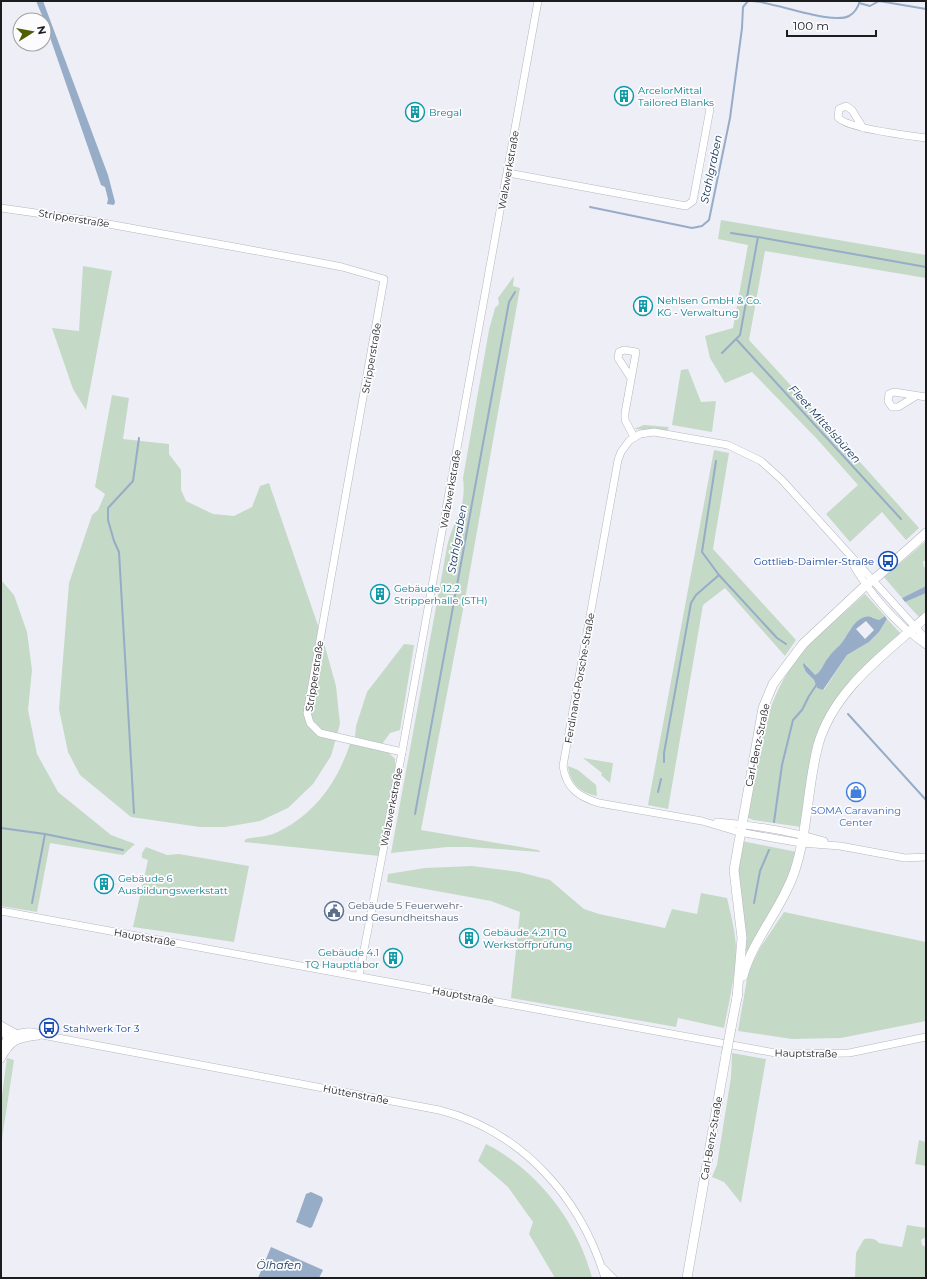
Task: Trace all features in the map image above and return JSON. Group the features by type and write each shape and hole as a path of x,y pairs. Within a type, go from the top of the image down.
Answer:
{"street":[{"name":"Walzwerkstraße","path":"359,976 402,752 538,1"},
{"path":"508,172 686,206 693,201 710,109 706,102"},
{"path":"862,128 926,138"},
{"name":"Stripperstraße","path":"1,208 92,221 306,260 384,279 307,713 310,723 320,733 402,752"},
{"path":"631,378 625,420 634,437 654,432 728,444 761,461 782,480 844,549 869,582 926,645"},
{"path":"916,396 926,397"},
{"name":"Ferdinand-Porsche-Straße","path":"634,437 625,446 618,460 564,759 564,772 571,788 587,800 905,858 926,857"},
{"name":"Carl-Benz-Straße","path":"737,998 742,938 734,870 740,828 762,708 773,684 784,666 807,640 869,582 926,533"},
{"name":"Carl-Benz-Straße","path":"687,1274 737,998 746,966 788,891 795,869 818,745 834,708 848,688 926,617"},
{"path":"912,630 926,639"},
{"name":"Hauptstraße","path":"1,911 781,1054 849,1053 926,1037"},
{"path":"1,1025 14,1038"},
{"path":"1,1029 14,1038"},
{"name":"Hüttenstraße","path":"14,1038 36,1032 42,1035 439,1110 471,1120 512,1143 553,1182 577,1213 587,1230 602,1266 605,1278"},
{"path":"1,1048 14,1038"},
{"path":"1,1059 14,1038"},
{"name":"Hüttenstraße","path":"602,1266 613,1278"}],"green space":[{"path":"721,220 926,255 926,278 765,251 749,340 919,528 906,540 882,512 850,542 826,514 858,485 817,439 752,372 725,383 710,358 705,336 733,328 748,245 718,239"},
{"path":"83,266 112,271 86,410 73,389 52,328 79,331"},
{"path":"514,276 513,286 520,288 465,599 421,830 538,850 541,852 447,847 391,853 447,547 463,498 463,478 489,330 495,308 499,304 498,298"},
{"path":"688,369 701,402 716,401 712,432 672,425 681,370"},
{"path":"112,395 129,398 123,439 169,444 169,454 181,470 181,490 186,501 213,514 234,516 252,507 260,486 269,483 324,643 336,686 340,724 331,756 313,784 288,808 260,821 225,827 200,827 131,817 80,775 68,752 59,709 69,583 92,515 98,510 105,494 95,487"},
{"path":"644,425 669,427 667,431 634,429"},
{"path":"714,450 729,453 713,549 796,640 785,656 725,588 703,605 668,809 648,805"},
{"path":"926,541 926,561 923,561 924,567 926,567 926,586 902,598 884,577"},
{"path":"1,580 14,595 27,632 32,670 28,710 37,754 58,792 111,835 135,844 123,855 50,843 37,912 1,906"},
{"path":"926,593 926,613 920,618 905,602"},
{"path":"865,594 885,616 877,621 873,617 851,628 842,643 828,658 819,674 815,676 805,663 806,672 814,680 817,688 824,690 847,655 869,642 879,632 887,619 902,635 830,710 801,827 753,820 747,817 762,735 768,715 785,677 804,650"},
{"path":"404,644 414,645 400,730 390,733 382,744 355,737 356,726 367,692"},
{"path":"350,744 388,752 395,759 395,768 379,856 244,842 246,839 267,836 287,827 312,808 322,797 338,772"},
{"path":"583,758 613,763 610,783 601,775 602,773"},
{"path":"568,766 578,770 596,785 597,796 586,793 577,787 571,778"},
{"path":"742,841 797,852 792,874 750,951 747,952 745,950 745,924 738,877"},
{"path":"146,847 167,855 179,854 249,866 234,942 133,927 148,860 142,858 142,853"},
{"path":"472,866 519,872 550,880 584,909 599,914 665,928 672,909 697,914 701,893 727,898 734,929 736,957 734,978 724,1028 678,1018 676,1027 511,998 520,912 491,901 387,882 388,874 425,868"},
{"path":"784,912 926,942 926,1021 841,1038 792,1039 738,1031 748,973 760,948"},
{"path":"732,1053 766,1059 741,1203 724,1182 712,1177 717,1165 731,1077"},
{"path":"7,1058 14,1060 1,1145 1,1103"},
{"path":"919,1140 926,1142 926,1166 915,1164"},
{"path":"486,1144 505,1155 522,1168 553,1200 577,1237 586,1257 592,1278 555,1278 529,1234 533,1222 508,1187 478,1161"},
{"path":"907,1225 926,1228 926,1237 921,1240 922,1245 926,1247 926,1278 855,1278 856,1253 864,1239 868,1238 876,1240 879,1243 902,1247"}],"water":[{"path":"36,1 43,1 47,12 41,12"},
{"path":"52,25 108,175 115,202 114,205 107,204 108,199 105,187 101,185 52,43"},
{"path":"926,586 926,593 905,602 902,598"},
{"path":"885,616 887,619 879,632 869,642 847,655 823,690 817,688 814,680 806,672 803,665 804,663 815,675 817,674 829,656 840,645 857,622 867,617 879,620","holes":["866,621 874,630 865,639 856,629"]},
{"path":"311,1192 322,1197 323,1200 312,1227 310,1228 296,1222 306,1194"},
{"name":"Ölhafen","path":"271,1247 323,1270 319,1278 258,1278"}],"waterway":[{"name":"Stahlgraben","path":"590,207 692,228 702,226 709,220 730,118 742,28 743,7 748,1"},
{"name":"Stahlgraben","path":"752,1 830,18 849,16 857,8 860,1"},
{"name":"Fleet Mittelsbüren","path":"859,3 870,6 879,1 926,9"},
{"name":"Fleet Mittelsbüren","path":"731,233 757,237"},
{"name":"Fleet Mittelsbüren","path":"722,353 740,335 758,237 926,267"},
{"name":"Stahlgraben","path":"415,814 509,302 515,292"},
{"name":"Fleet Mittelsbüren","path":"737,340 901,519"},
{"path":"134,813 119,552 108,520 108,508 133,481 139,438"},
{"name":"Fleet Mittelsbüren","path":"716,461 702,552 719,575 777,638 786,644"},
{"name":"Fleet Mittelsbüren","path":"664,762 664,753 691,603 696,595 719,575"},
{"name":"Fleet Mittelsbüren","path":"774,822 782,765 793,720 802,710 817,684"},
{"name":"Fleet Mittelsbüren","path":"848,714 926,800"},
{"name":"Fleet Mittelsbüren","path":"658,792 661,779"},
{"path":"1,828 45,834 123,850"},
{"path":"32,903 45,834"},
{"name":"Fleet Mittelsbüren","path":"754,903 760,871 769,850"}],"place":[{"name":"ArcelorMittal Tailored Blanks","path":"624,96"},
{"name":"Bregal","path":"415,112"},
{"name":"Nehlsen GmbH & Co. KG - Verwaltung","path":"643,306"},
{"name":"Gottlieb-Daimler-Straße","path":"888,561"},
{"name":"Gebäude 12.2 Stripperhalle (STH)","path":"380,594"},
{"name":"SOMA Caravaning Center","path":"856,792"},
{"name":"Gebäude 6 Ausbildungswerkstatt","path":"104,884"},
{"name":"Gebäude 5 Feuerwehr- und Gesundheitshaus","path":"334,911"},
{"name":"Gebäude 4.21 TQ Werkstoffprüfung","path":"469,938"},
{"name":"Gebäude 4.1 TQ Hauptlabor","path":"393,958"},
{"name":"Stahlwerk Tor 3","path":"49,1028"}]}
